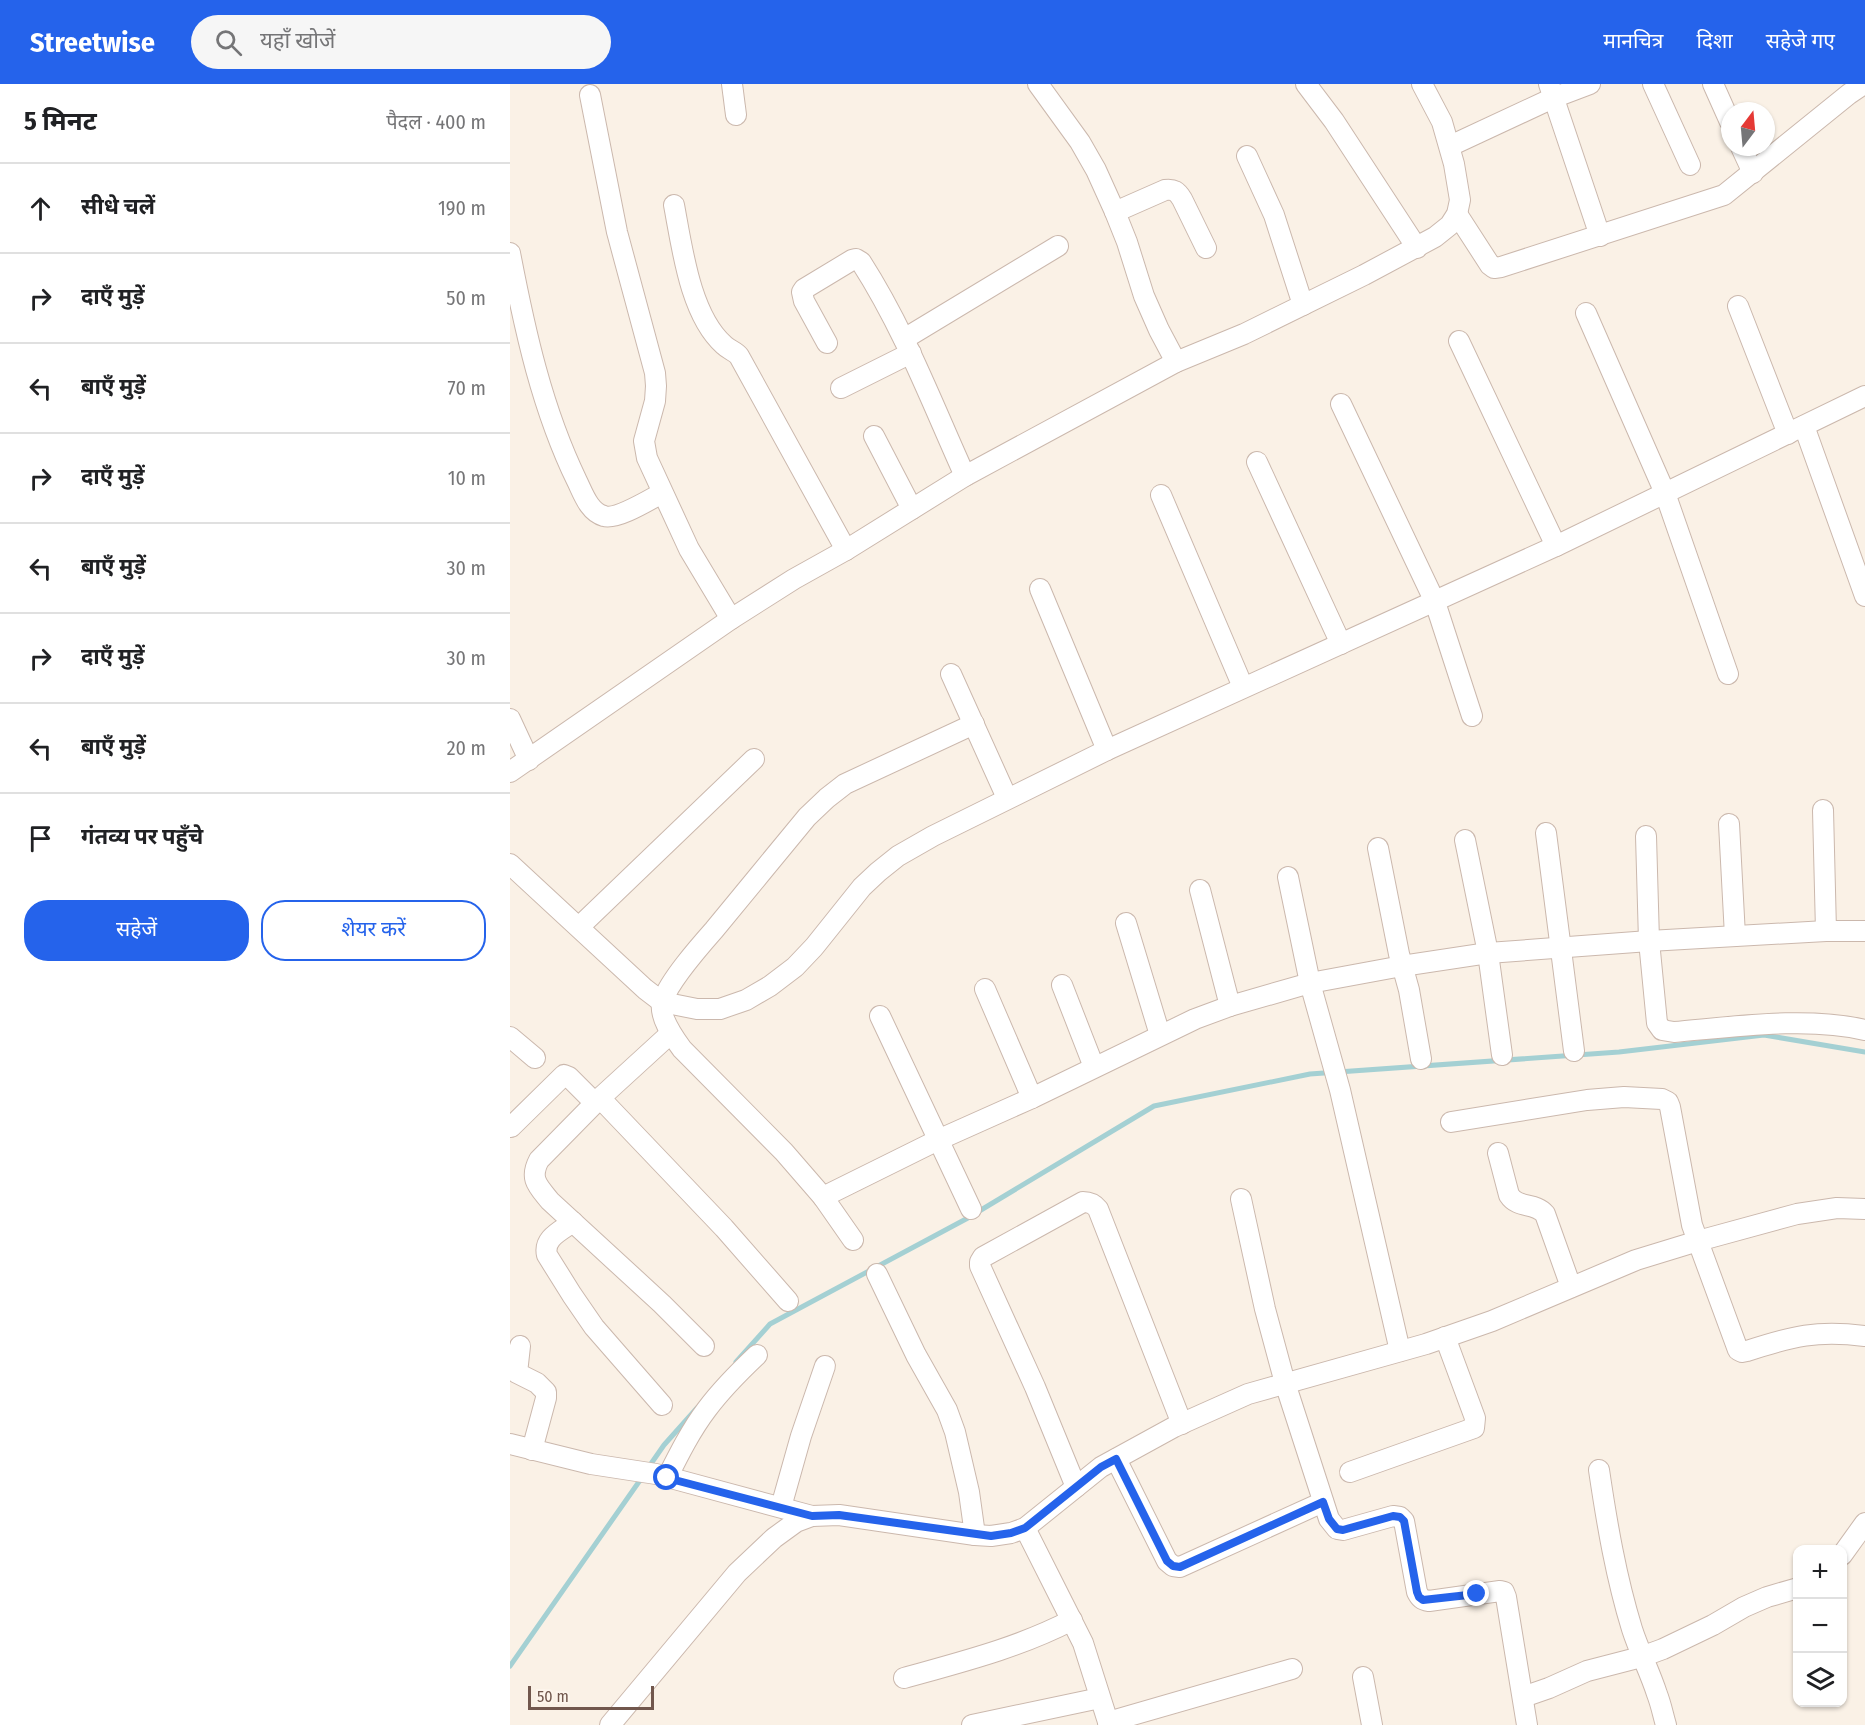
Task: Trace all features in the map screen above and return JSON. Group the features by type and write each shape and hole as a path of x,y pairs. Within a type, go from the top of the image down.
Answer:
{"street":[{"path":"732,84 736,115"},
{"path":"1038,84 1080,142 1115,212 1159,330 1176,362"},
{"path":"1306,84 1334,121 1416,248"},
{"path":"510,772 731,619 964,476 1176,362 1244,334 1435,237 1450,225 1457,214 1460,200 1450,146 1442,122 1422,84"},
{"path":"1450,146 1551,91 1590,84"},
{"path":"1653,84 1690,165"},
{"path":"1713,84 1721,102"},
{"path":"1457,214 1494,268 1600,236 1724,195 1864,84"},
{"path":"1551,91 1600,236"},
{"path":"591,95 617,232 655,373 655,401 644,441 647,458 689,549 731,619"},
{"path":"1247,156 1274,215 1304,305"},
{"path":"1745,156 1753,173"},
{"path":"1115,212 1172,189 1182,198 1206,248"},
{"path":"674,205 693,296 702,316 724,345 739,356 846,550"},
{"path":"841,388 1058,246"},
{"path":"510,253 538,383 569,464 589,504 603,516 614,517 667,504"},
{"path":"827,344 804,301 802,292 856,259 861,262 879,291 908,346 964,476"},
{"path":"1738,306 1796,430 1865,596"},
{"path":"1586,313 1665,493 1728,674"},
{"path":"1459,341 1556,546"},
{"path":"510,864 645,989 662,1002 697,1009 720,1009 746,1000 795,967 862,887 898,856 925,841 1107,750 1556,546 1865,396"},
{"path":"1341,404 1436,602 1472,716"},
{"path":"874,435 912,508"},
{"path":"1257,462 1341,644"},
{"path":"1161,495 1243,687"},
{"path":"1040,589 1107,750"},
{"path":"951,674 1007,798"},
{"path":"511,722 529,760"},
{"path":"853,1240 823,1197 784,1152 682,1049 670,1034 662,1002 676,978 700,946 807,817 827,798 855,779 974,724"},
{"path":"579,927 754,759"},
{"path":"1823,810 1826,932"},
{"path":"1730,824 1735,936"},
{"path":"1546,833 1574,1051"},
{"path":"1646,836 1649,940 1657,1023 1662,1030 1674,1032 1778,1023 1865,1029"},
{"path":"1465,840 1488,953 1502,1054"},
{"path":"1378,848 1409,990 1421,1059"},
{"path":"1288,877 1310,984 1340,1090 1400,1351"},
{"path":"1200,890 1230,1006"},
{"path":"1126,923 1160,1035"},
{"path":"823,1197 1160,1035 1230,1006 1310,984 1402,966 1488,953 1649,940 1865,931"},
{"path":"1062,985 1094,1067"},
{"path":"985,989 1032,1098"},
{"path":"880,1016 971,1209"},
{"path":"670,1034 539,1160 534,1168 534,1176 537,1185 550,1201 704,1346"},
{"path":"510,1037 535,1058"},
{"path":"512,1127 564,1075 569,1077 598,1101 716,1220 788,1301"},
{"path":"1451,1122 1587,1100 1623,1097 1662,1099 1668,1102 1692,1225 1736,1346 1742,1352 1809,1334 1841,1333 1865,1336"},
{"path":"1498,1153 1512,1200 1517,1204 1537,1208 1545,1214 1570,1287"},
{"path":"1241,1199 1265,1309 1285,1383 1329,1519 1337,1529 1343,1530 1393,1516 1400,1517 1404,1521 1417,1592 1423,1600 1504,1592 1527,1725"},
{"path":"1076,1486 1035,1387 980,1266 983,1257 1083,1202 1094,1204 1098,1209 1182,1424"},
{"path":"510,1444 591,1464 662,1476 812,1516 839,1515 975,1535 991,1536 1011,1533 1025,1528 1101,1467 1182,1424 1248,1394 1445,1337 1503,1317 1636,1260 1698,1241 1797,1215 1836,1208 1865,1209"},
{"path":"573,1222 549,1240 546,1247 547,1255 594,1327 662,1405"},
{"path":"877,1274 955,1432 969,1492 975,1535"},
{"path":"1350,1472 1474,1428 1475,1418 1445,1337"},
{"path":"520,1346 517,1373 537,1383 546,1392 532,1450"},
{"path":"662,1476 706,1410 731,1379 757,1354"},
{"path":"781,1507 801,1436 825,1366"},
{"path":"1116,1459 1167,1561 1173,1566 1180,1567 1323,1502"},
{"path":"1599,1470 1609,1536 1619,1581 1641,1657 1657,1694 1666,1725"},
{"path":"610,1725 737,1573 774,1538 796,1522 812,1516"},
{"path":"1847,1548 1865,1523"},
{"path":"1025,1528 1083,1643 1108,1723 1292,1669"},
{"path":"1523,1697 1587,1671 1663,1649 1751,1604 1793,1589"},
{"path":"904,1678 1014,1647 1071,1620"},
{"path":"1363,1677 1372,1725"},
{"path":"972,1725 1100,1698"}],"waterway":[{"path":"736,1362 770,1324 966,1219 1154,1106 1310,1074 1619,1052 1764,1035 1865,1052"},
{"path":"648,1468 664,1445 697,1408"},
{"path":"510,1666 643,1476"}],"route":[{"path":"667,1478 812,1516 839,1515 991,1536 1025,1528 1101,1467 1116,1459 1167,1561 1173,1566 1180,1567 1323,1502 1329,1519 1337,1529 1343,1530 1393,1516 1400,1517 1404,1521 1417,1592 1423,1600 1477,1594"}]}
